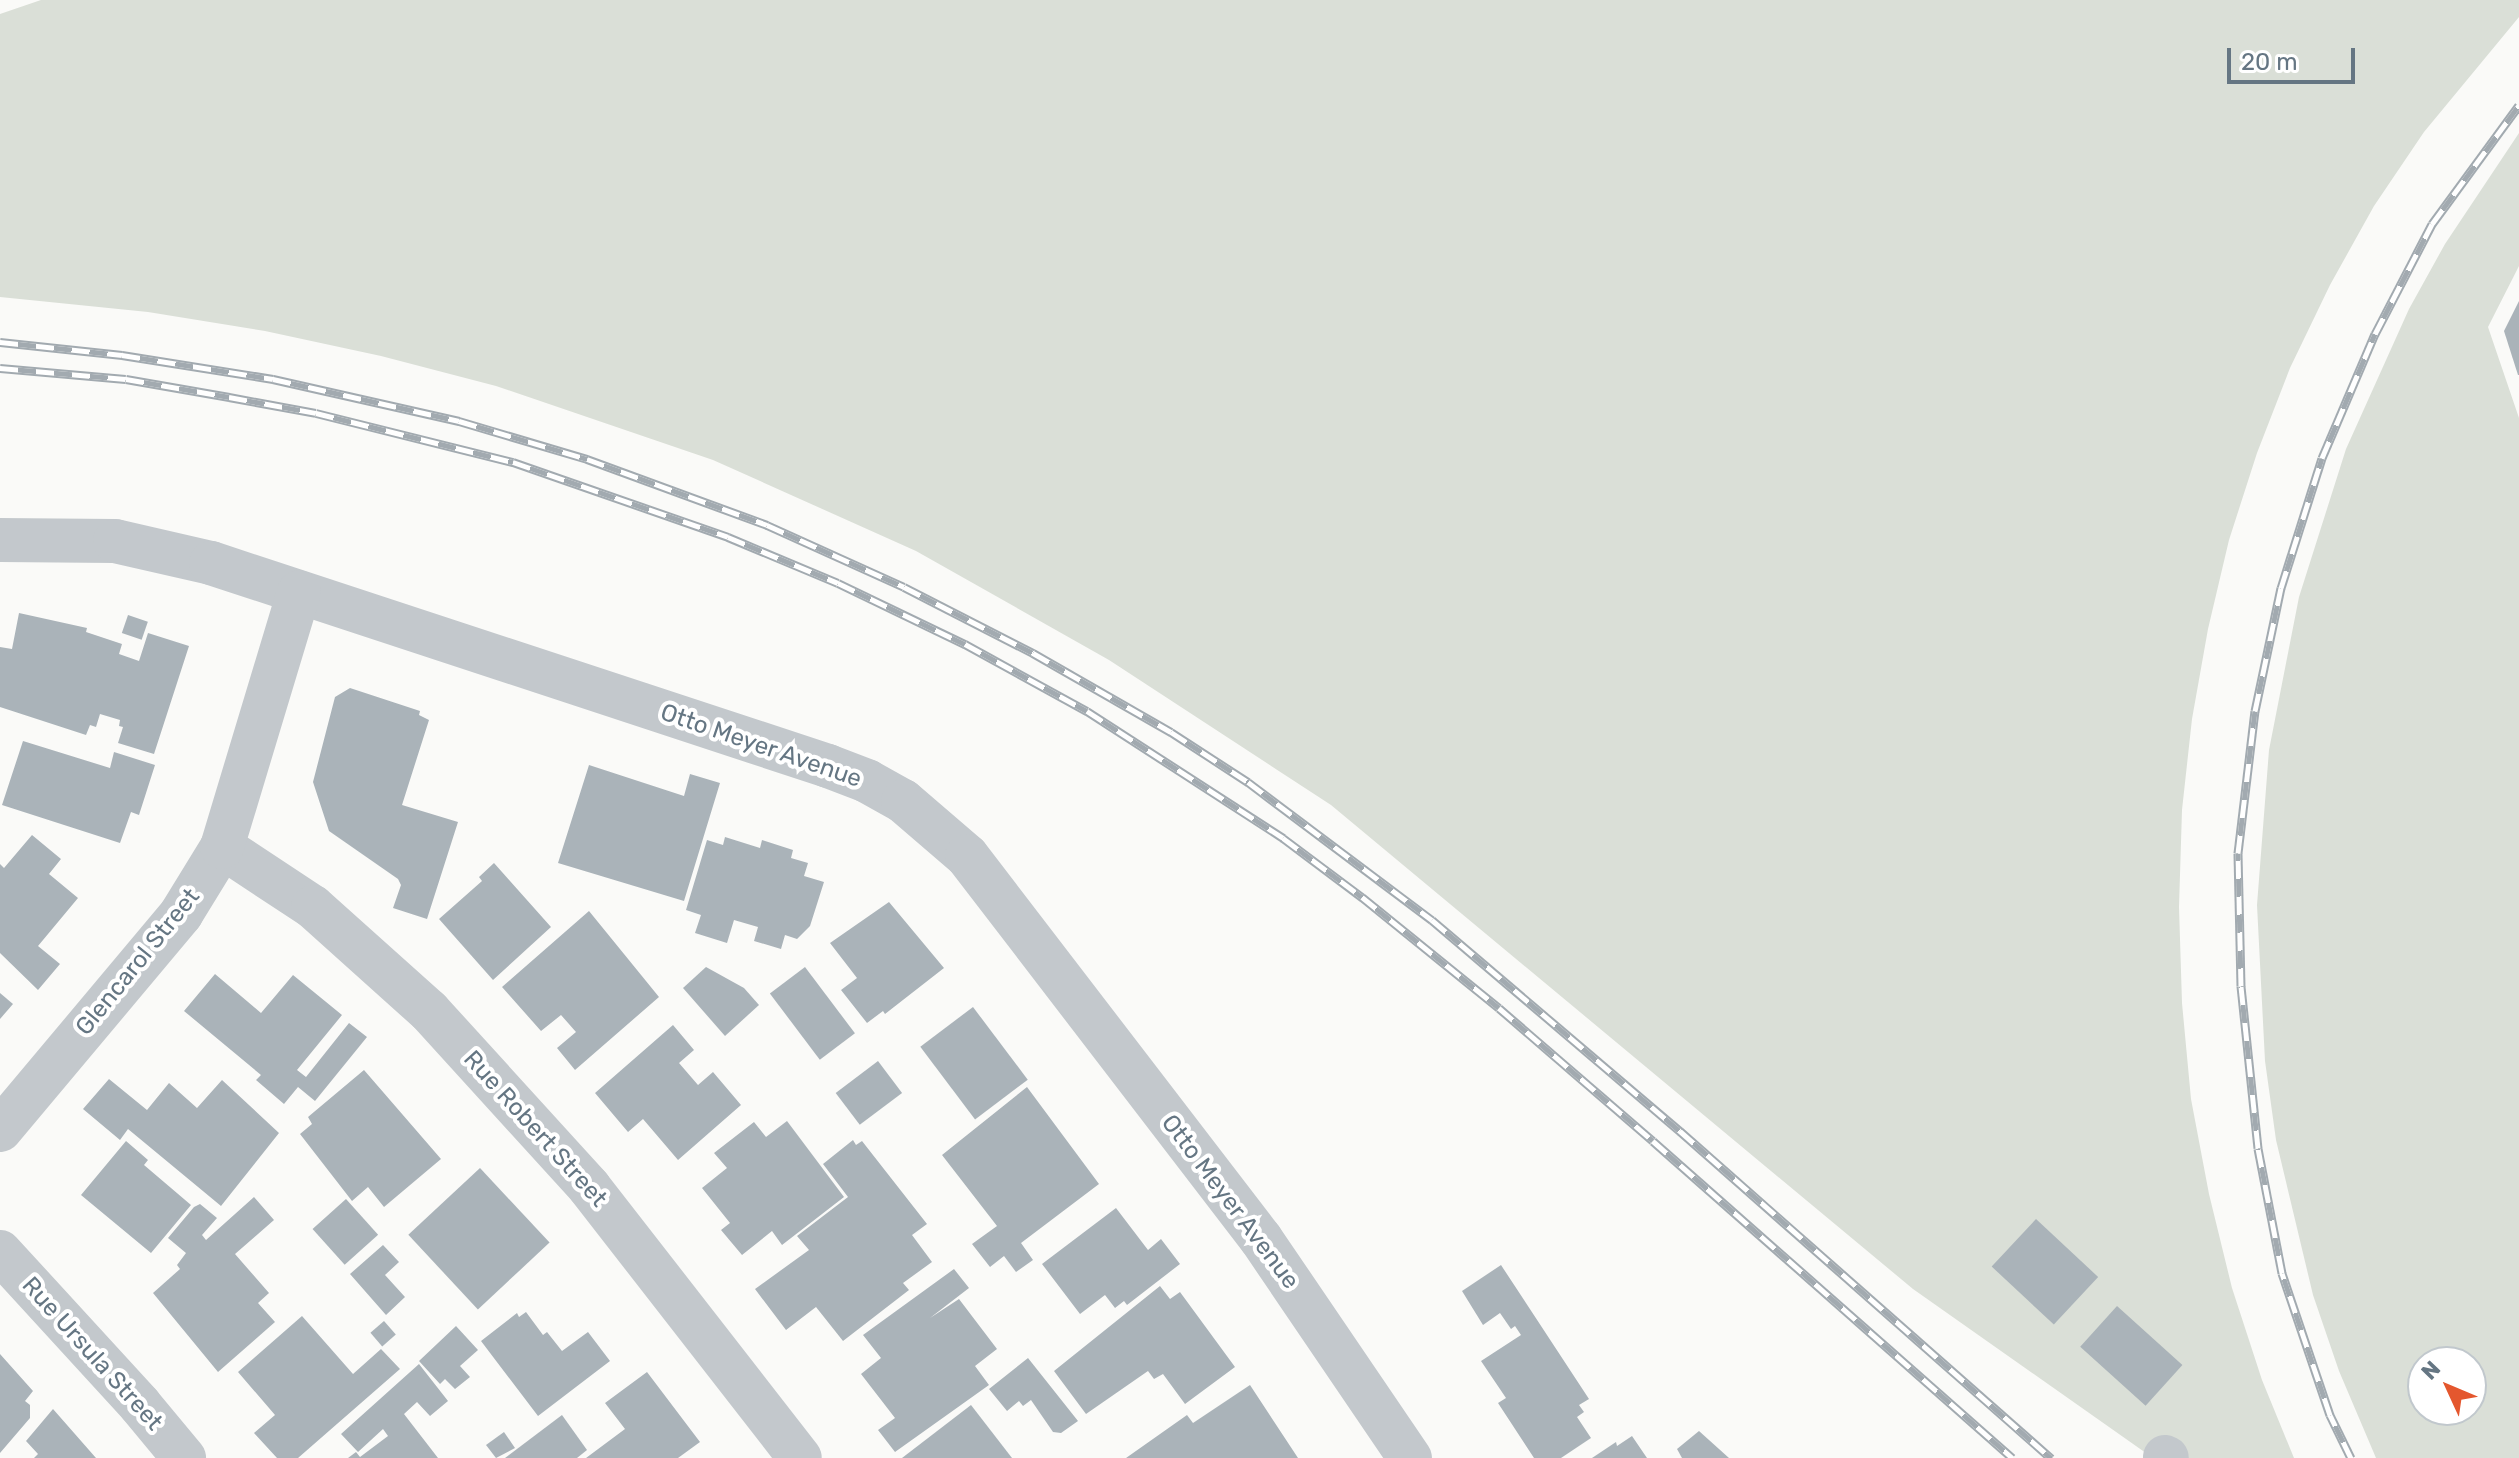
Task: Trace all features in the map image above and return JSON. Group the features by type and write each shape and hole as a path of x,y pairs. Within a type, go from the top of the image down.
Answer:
{"street":[{"name":"Otto Meyer Avenue","path":"0,540 115,541 211,563 828,766 867,781 903,801 937,827 967,856 1261,1239 1410,1458"},
{"name":"Glencarol Street","path":"0,1130 181,914 222,847 299,592"},
{"name":"Rue Robert Street","path":"222,847 313,907 429,1011 589,1187 800,1458"},
{"name":"Rue Ursula Street","path":"0,1252 140,1405 184,1458"}],"shaded area":[{"path":"41,0 2519,0 2519,17 2424,132 2374,206 2330,285 2290,368 2257,453 2229,540 2208,629 2192,719 2182,810 2179,907 2182,1003 2191,1099 2209,1194 2232,1288 2262,1380 2294,1458 2153,1458 1913,1289 1331,805 1109,660 916,551 713,460 496,386 381,356 265,331 148,312 0,297 0,14"},
{"path":"2519,133 2519,266 2488,327 2519,418 2519,1458 2376,1458 2339,1371 2313,1295 2276,1140 2265,1061 2257,905 2269,750 2299,597 2346,449 2409,309 2445,244"}],"building":[{"path":"2519,301 2519,375 2518,375 2504,331"},
{"path":"19,613 87,628 86,632 122,644 119,654 139,661 148,633 189,646 154,754 118,743 123,727 119,726 120,720 100,714 96,727 90,725 86,735 0,707 0,647 12,649"},
{"path":"128,615 148,622 142,640 122,633"},
{"path":"350,688 420,711 419,715 429,720 402,805 458,822 427,919 393,908 401,885 398,879 329,831 313,782 335,697"},
{"path":"23,741 110,768 114,752 155,765 139,815 131,812 120,843 2,805"},
{"path":"589,765 684,796 690,774 720,783 684,901 558,863"},
{"path":"32,835 61,859 49,874 78,898 38,946 60,964 38,990 0,953 0,864 4,868"},
{"path":"725,837 760,848 762,840 793,850 791,858 808,863 804,876 824,882 810,926 797,939 785,935 781,949 754,941 758,927 734,920 727,943 695,933 701,915 686,910 707,840 723,845"},
{"path":"494,863 551,927 493,980 439,919 482,881 479,877"},
{"path":"889,902 944,968 885,1014 883,1011 867,1023 841,990 857,978 830,943"},
{"path":"589,911 659,997 575,1070 557,1048 576,1032 561,1015 541,1031 502,987"},
{"path":"706,967 744,988 759,1005 725,1036 683,988"},
{"path":"805,967 855,1033 820,1060 770,993"},
{"path":"215,974 261,1013 293,975 342,1015 297,1070 306,1077 349,1023 367,1037 315,1101 298,1087 284,1104 256,1080 261,1075 184,1011"},
{"path":"0,993 13,1004 0,1019"},
{"path":"973,1007 1028,1080 975,1119 920,1047"},
{"path":"673,1025 694,1050 679,1063 698,1085 713,1072 741,1105 678,1160 643,1119 628,1132 595,1093"},
{"path":"878,1061 902,1093 860,1125 836,1093"},
{"path":"364,1070 441,1159 384,1207 368,1187 352,1201 300,1134 312,1124 308,1117"},
{"path":"109,1079 147,1110 169,1083 197,1108 222,1080 279,1133 221,1206 128,1129 120,1140 83,1109"},
{"path":"1027,1087 1099,1184 1021,1243 1033,1260 1016,1272 1004,1256 990,1267 972,1244 997,1226 942,1155"},
{"path":"787,1121 844,1197 782,1245 772,1231 742,1255 721,1230 730,1223 702,1188 727,1168 714,1153 754,1122 766,1137"},
{"path":"853,1140 856,1145 862,1141 927,1224 912,1235 932,1262 903,1283 909,1290 843,1341 816,1307 786,1330 755,1289 809,1250 797,1236 848,1197 823,1164"},
{"path":"126,1141 148,1160 144,1165 191,1205 151,1253 81,1195"},
{"path":"480,1168 550,1243 478,1309 408,1235"},
{"path":"254,1197 274,1220 235,1254 269,1293 258,1303 275,1322 218,1372 153,1293 180,1269 177,1265 186,1253 168,1238 194,1207 200,1204 217,1218 202,1235 206,1240"},
{"path":"346,1199 378,1235 345,1265 313,1229"},
{"path":"1116,1208 1148,1250 1161,1239 1180,1264 1127,1305 1124,1301 1115,1308 1105,1295 1080,1314 1042,1264"},
{"path":"2036,1219 2098,1277 2054,1325 1992,1267"},
{"path":"383,1245 399,1262 385,1275 405,1297 386,1315 350,1274"},
{"path":"1501,1265 1589,1399 1579,1405 1584,1412 1577,1417 1591,1438 1561,1458 1534,1458 1498,1403 1506,1398 1481,1361 1521,1335 1515,1326 1511,1329 1500,1313 1483,1325 1462,1291"},
{"path":"954,1269 969,1288 930,1318 959,1299 997,1349 975,1366 989,1385 895,1452 878,1430 895,1418 861,1374 881,1358 863,1335"},
{"path":"1160,1286 1170,1299 1180,1292 1235,1367 1185,1404 1163,1374 1154,1379 1148,1371 1086,1414 1054,1371"},
{"path":"2117,1306 2182,1365 2146,1406 2080,1347"},
{"path":"526,1312 543,1335 547,1332 562,1351 588,1332 610,1361 538,1416 481,1341 517,1313 519,1317"},
{"path":"302,1316 353,1374 381,1349 400,1369 298,1458 277,1458 254,1433 275,1415 238,1372"},
{"path":"384,1321 396,1335 382,1346 370,1333"},
{"path":"456,1326 478,1350 460,1366 470,1377 455,1389 445,1379 440,1384 419,1361"},
{"path":"0,1354 33,1391 25,1401 30,1405 30,1418 0,1453"},
{"path":"1028,1358 1078,1421 1061,1433 1053,1432 1031,1400 1023,1406 1019,1401 1007,1411 989,1389"},
{"path":"419,1364 448,1401 430,1416 417,1402 404,1414 438,1458 348,1458 356,1452 360,1457 388,1436 383,1429 358,1452 341,1434"},
{"path":"647,1372 700,1442 678,1458 586,1458 625,1429 605,1403"},
{"path":"1250,1385 1298,1458 1126,1458 1187,1415 1193,1423"},
{"path":"971,1405 1012,1458 902,1458"},
{"path":"53,1409 96,1458 34,1458 38,1454 26,1441"},
{"path":"562,1415 587,1450 577,1458 505,1458"},
{"path":"1699,1431 1729,1458 1682,1458 1677,1449"},
{"path":"504,1432 515,1448 496,1458 486,1445"},
{"path":"1632,1436 1647,1458 1592,1458 1616,1442 1617,1446"}],"railway":[{"path":"2351,1458 2330,1415 2282,1273 2258,1148 2241,986 2238,853 2255,711 2281,588 2322,458 2375,334 2432,224 2519,105"},
{"path":"0,342 122,355 273,379 459,421 587,459 767,525 904,587 1033,653 1171,732 1248,782 1432,920 1680,1131 2051,1458"},
{"path":"0,368 126,379 229,397 316,413 513,462 728,537 838,583 965,644 1087,711 1283,838 1362,897 1499,1008 2012,1458"}]}
